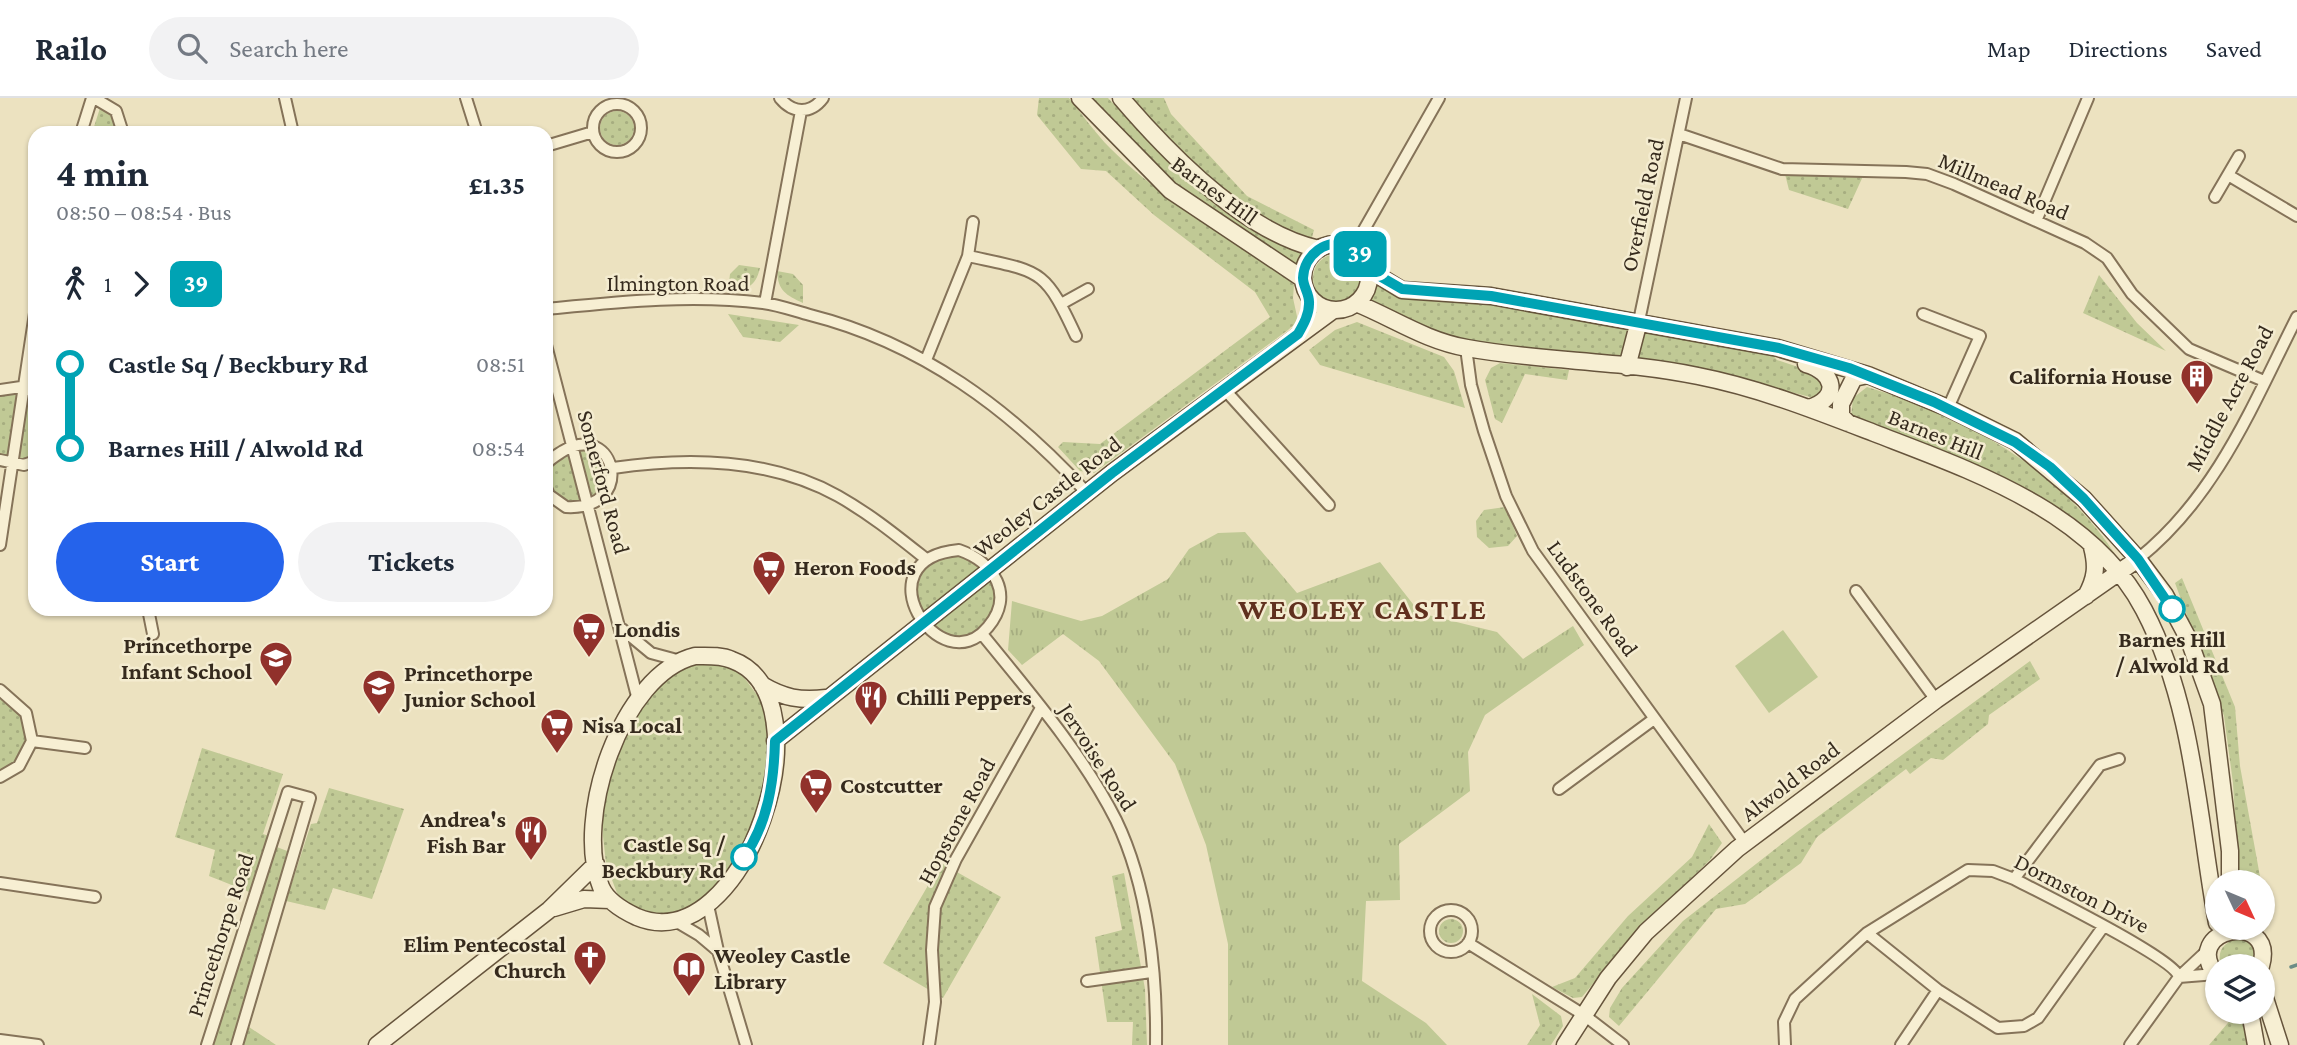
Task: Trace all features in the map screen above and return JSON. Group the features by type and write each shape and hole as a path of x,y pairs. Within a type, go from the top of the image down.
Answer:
{"main road":[{"name":"Barnes Hill","path":"1080,98 1170,190 1305,286"},
{"name":"Barnes Hill","path":"1121,98 1184,164 1231,202 1284,237 1319,249"},
{"path":"1298,334 1307,316 1305,286 1305,267 1319,249 1332,244 1353,248 1367,263 1369,283 1356,303 1332,311 1305,286"},
{"name":"Barnes Hill","path":"1369,270 1402,289 1491,296 1779,348 1868,375 1948,408 2015,442 2050,467 2084,499 2138,559 2165,595 2189,640 2212,704 2230,870"},
{"name":"Barnes Hill","path":"1356,303 1422,335 1466,348 1699,376 1779,396 2007,488 2039,506 2091,544 2119,574 2143,608 2165,656 2186,733 2208,870"},
{"name":"Weoley Castle Road","path":"775,741 1087,493 1332,311"},
{"path":"1627,367 1639,321"},
{"path":"1779,348 1785,359 1821,369 1829,378 1831,387 1826,397 1809,408"},
{"path":"1848,423 1841,416 1848,387 1854,378 1868,375"},
{"path":"2085,598 2094,582 2096,564 2091,544"},
{"name":"Alwold Road","path":"1565,1045 1608,978 1646,932 1745,843 1936,700 2138,559"},
{"path":"760,684 774,716 774,773 765,817 750,849 708,905 677,922 645,920 610,900 601,888 596,864 596,806 607,757 638,699 677,660 695,656 733,660 760,684 778,695 797,700 826,698"},
{"path":"377,1045 549,910 596,864"},
{"path":"549,910 584,899 610,900"},
{"path":"2209,954 2213,940"},
{"path":"2252,1024 2256,1045"},
{"path":"2273,1024 2280,1045"}],"street":[{"path":"83,126 93,98 106,102 116,111 121,126"},
{"path":"285,98 291,126"},
{"path":"466,98 475,126"},
{"path":"780,98 792,109 801,111 816,106 824,98"},
{"path":"1353,248 1439,98"},
{"name":"Overfield Road","path":"1639,321 1686,98"},
{"path":"2036,221 2083,99"},
{"path":"617,103 632,109 641,122 642,130 635,144 622,152 600,145 593,132 593,123 602,109 617,103"},
{"path":"765,303 801,111"},
{"path":"553,144 593,132"},
{"name":"Millmead Road","path":"1679,134 1782,169 1869,169 1927,174 2085,243 2107,258 2132,294 2189,349 2264,381"},
{"path":"2215,197 2239,156"},
{"path":"2228,175 2297,216"},
{"path":"926,360 968,256 973,222"},
{"path":"968,256 1024,268 1040,276 1056,292 1076,336"},
{"path":"1061,304 1088,289"},
{"name":"Ilmington Road","path":"553,308 643,299 765,303 841,324 887,341 926,360 1015,421 1087,493"},
{"path":"1923,314 1980,336 1948,408"},
{"name":"Middle Acre Road","path":"2138,559 2180,519 2220,468 2297,317"},
{"name":"Ludstone Road","path":"1466,348 1471,385 1484,431 1506,496 1533,551 1745,843"},
{"path":"0,545 5,462 28,353"},
{"name":"Somerford Road","path":"553,374 622,629 638,699"},
{"path":"0,390 28,389"},
{"path":"1225,390 1329,505"},
{"path":"553,459 571,447 596,447 607,457 613,468 612,480 605,496 589,505 566,507 553,498"},
{"path":"5,462 28,464"},
{"path":"613,468 653,462 695,462 776,472 836,495 881,523 926,559"},
{"path":"959,550 978,556 991,569 1002,593 995,619 982,634 968,641 949,641 922,624 912,594 917,570 926,559 940,552 959,550"},
{"path":"1856,592 1936,700"},
{"path":"149,616 153,634"},
{"path":"622,629 651,653 677,660"},
{"name":"Jervoise Road","path":"982,634 1041,708 1096,784 1117,823 1134,870 1146,924 1156,1045"},
{"path":"0,690 26,713 32,741 19,766 0,777"},
{"name":"Hopstone Road","path":"929,1045 934,1002 932,950 935,906 956,859 1041,708"},
{"path":"1559,789 1654,719"},
{"path":"32,741 85,748"},
{"path":"2014,878 2099,765 2119,759"},
{"name":"Princethorpe Road","path":"207,1045 288,792 310,798 237,1045"},
{"name":"Princethorpe Road","path":"274,838 295,845"},
{"name":"Dormston Drive","path":"1784,1045 1784,1021 1795,999 1867,933 1968,870 1993,871 2014,878 2154,953 2176,969 2179,977"},
{"path":"0,883 95,897"},
{"path":"708,905 718,951 746,1045"},
{"path":"677,922 718,951"},
{"path":"1867,933 1938,990 1998,1028 2024,1026 2038,1018 2103,927"},
{"path":"1468,943 1584,1015 1623,1045"},
{"path":"2130,1045 2179,977 2210,949"},
{"path":"1087,981 1151,971"},
{"path":"2179,977 2205,976"},
{"path":"1904,1044 1938,990"},
{"path":"0,1040 38,1045"}],"green space":[{"path":"1039,98 1069,98 1104,142 1150,183 1281,272 1294,285 1293,298 1298,321 1094,473 1080,471 1058,447 1063,442 1100,444 1270,317 1255,292 1154,215 1106,171 1081,169 1037,115"},
{"path":"1089,98 1108,98 1175,166 1223,207 1249,225 1306,255 1300,269 1175,190"},
{"path":"1131,98 1164,98 1171,114 1247,196 1314,230 1311,241 1282,228 1233,198 1191,163"},
{"path":"100,108 111,116 116,126 94,126"},
{"path":"617,111 629,116 634,128 629,140 617,145 605,140 600,128 605,116"},
{"path":"1785,174 1864,174 1848,209 1789,190"},
{"path":"1337,254 1354,261 1361,278 1354,295 1337,302 1320,295 1313,278 1320,261"},
{"path":"739,265 760,268 756,280 749,286 728,291 730,274"},
{"path":"777,271 793,274 803,285 803,303 784,292"},
{"path":"2099,275 2137,323 2166,351 2083,313"},
{"path":"1377,286 1410,297 1509,306 1770,352 1777,360 1819,374 1824,383 1822,394 1814,398 1696,368 1591,353 1458,341 1368,304"},
{"path":"728,314 799,325 780,342 743,337"},
{"path":"1357,322 1444,357 1454,371 1465,408 1320,365 1309,350 1335,330"},
{"path":"1500,363 1569,370 1567,380 1525,374 1502,423 1495,419 1485,380 1491,368"},
{"path":"1867,387 1939,413 2006,449 2066,496 2092,523 2115,554 2044,504 1851,417 1853,398"},
{"path":"19,389 8,459 0,456 0,393"},
{"path":"24,396 28,397 28,458 15,460"},
{"path":"572,447 595,448 608,467 604,494 590,499"},
{"path":"569,452 585,503 565,505 553,492 553,463"},
{"path":"1505,507 1517,536 1508,546 1489,548 1477,537 1476,521 1484,510"},
{"path":"1245,532 1297,593 1380,562 1420,613 1497,632 1523,659 1573,626 1584,645 1485,715 1468,752 1470,791 1399,844 1400,900 1366,901 1362,981 1426,1023 1447,1045 1228,1045 1228,944 1206,845 1175,764 1099,661 1063,634 1022,665 1008,650 1012,601 1081,621 1102,616 1168,579 1189,549 1218,533"},
{"path":"957,554 974,559 985,568 924,619 915,594 925,564"},
{"path":"990,577 998,594 993,617 970,634 956,637 940,632 930,625"},
{"path":"2182,578 2235,707 2240,766 2259,870 2238,870 2233,783 2224,716 2175,583"},
{"path":"1783,630 1818,677 1769,713 1735,666"},
{"path":"2030,661 2040,679 1989,715 1988,724 1943,760 1931,758 1910,774 1906,769 1817,837 1801,863 1745,904 1716,909 1619,1026 1609,1017 1610,1008 1622,988 1683,921 1797,832"},
{"path":"705,663 737,668 760,699 774,741 764,816 716,892 661,921 620,901 606,864 602,809 611,765 625,727 678,664"},
{"path":"0,691 11,699 30,728 26,754 0,776"},
{"path":"202,748 283,774 263,834 272,837 252,893 209,876 215,850 175,837"},
{"path":"329,788 404,809 372,899 333,888 325,910 286,901 311,824 317,823"},
{"path":"1709,824 1722,843 1710,860 1635,933 1582,997 1573,998 1552,987 1575,978 1628,916 1692,857"},
{"path":"274,846 290,852 231,1045 213,1045"},
{"path":"941,863 1001,897 943,998 883,963"},
{"path":"1124,873 1145,989 1147,1045 1132,1045 1133,1022 1107,1022 1095,937 1122,930 1112,876"},
{"path":"1451,919 1460,922 1463,931 1460,940 1451,943 1442,940 1439,931 1442,922"},
{"path":"2230,941 2250,942 2256,954 2220,954"},
{"path":"1532,994 1561,1016 1563,1026 1551,1045 1527,1045 1540,1025"},
{"path":"2227,1024 2244,1024 2250,1045 2209,1045"},
{"path":"249,1027 276,1045 243,1045"}],"waterway":[{"path":"2291,967 2297,965"}],"bus line":[{"name":"39","path":"744,857 765,817 774,773 775,741 801,717 1112,473 1298,334 1307,316 1310,302 1304,286 1305,267 1311,256 1325,245 1342,244 1353,248 1362,256 1369,270 1386,283 1402,289 1491,296 1779,348 1849,368 1934,402 2015,442 2050,467 2084,499 2138,559 2172,609"}],"place":[{"name":"California House","path":"2197,406"},
{"name":"Heron Foods","path":"769,597"},
{"name":"Barnes Hill / Alwold Rd","path":"2172,609"},
{"name":"Londis","path":"589,659"},
{"name":"Princethorpe Infant School","path":"276,688"},
{"name":"Princethorpe Junior School","path":"379,716"},
{"name":"Chilli Peppers","path":"871,727"},
{"name":"Nisa Local","path":"557,755"},
{"name":"Costcutter","path":"816,815"},
{"name":"Castle Sq / Beckbury Rd","path":"744,857"},
{"name":"Andrea's Fish Bar","path":"531,862"},
{"name":"Elim Pentecostal Church","path":"590,987"},
{"name":"Weoley Castle Library","path":"689,998"}],"district":[{"name":"WEOLEY CASTLE","path":"1363,608"}]}
